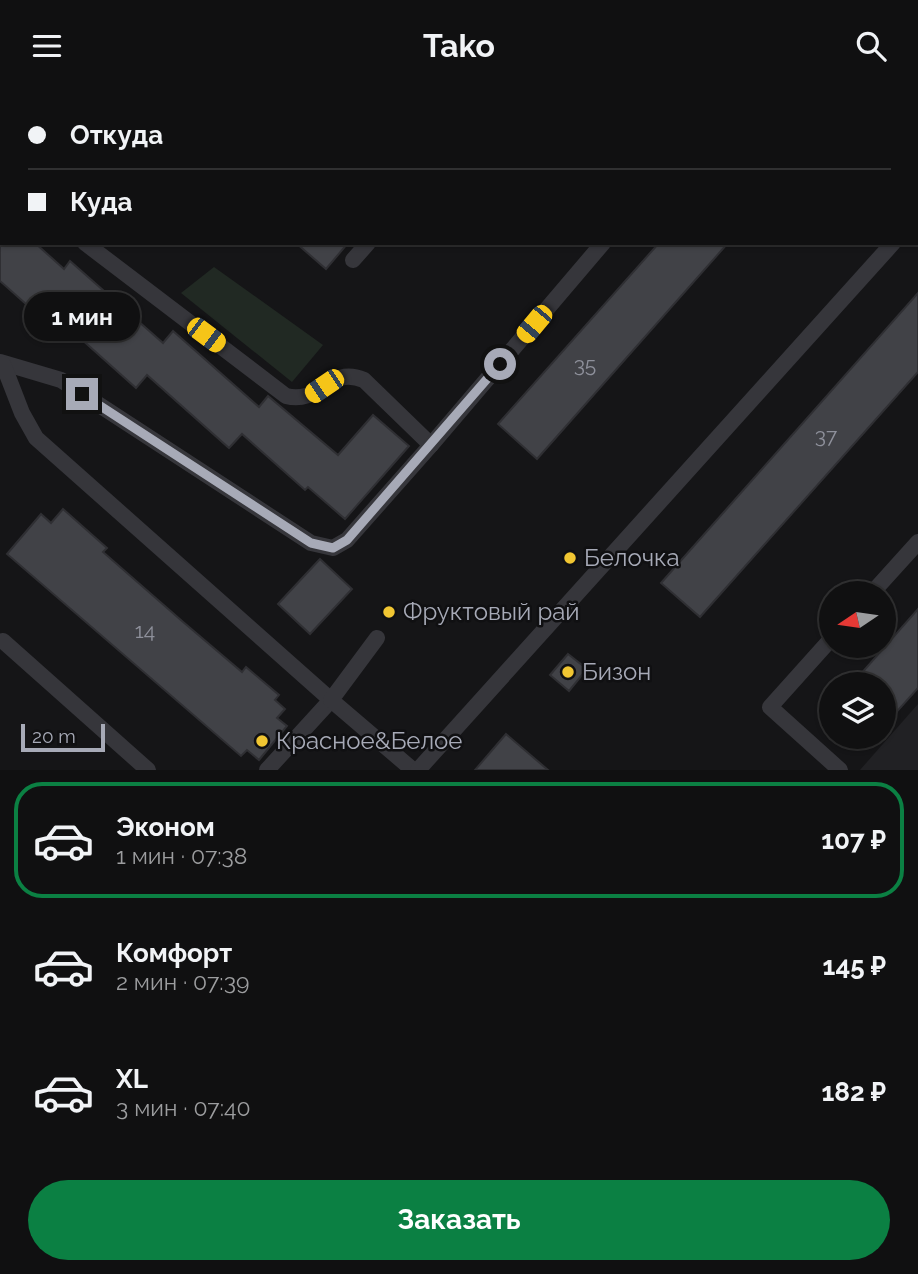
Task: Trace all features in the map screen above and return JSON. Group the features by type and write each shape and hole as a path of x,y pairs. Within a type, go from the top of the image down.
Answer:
{"lane":[{"path":"88,245 286,396 297,399 308,397 341,375 351,374 364,380 431,446"},
{"path":"353,260 366,245"},
{"path":"1,363 61,380 311,543 333,548 347,540 431,446 601,245"},
{"path":"1,363 22,413 36,438 331,700 415,770 891,245"},
{"path":"883,581 918,542"},
{"path":"267,770 331,700 377,638"},
{"path":"3,641 148,770"},
{"path":"819,653 771,708 840,770"}],"shaded area":[{"path":"214,267 323,345 292,382 181,293"},
{"path":"918,704 918,770 860,770 878,749 896,749 896,729"}],"building":[{"path":"0,245 37,245 64,269 70,261 163,343 173,331 259,407 268,396 338,455 373,415 409,446 345,519 308,487 305,490 242,434 229,448 147,375 136,388 42,304 35,312 0,281"},
{"path":"298,245 346,245 326,269"},
{"path":"657,245 726,245 537,459 498,424"},
{"path":"918,293 918,372 700,617 661,583"},
{"path":"63,509 107,548 103,552 182,621 242,672 246,667 279,695 275,700 285,709 277,718 287,726 259,760 247,750 241,756 7,554 41,514 51,523"},
{"path":"320,559 352,589 310,634 278,604"},
{"path":"918,609 918,688 896,713 896,672 863,672 875,658 896,658 896,634"},
{"path":"568,654 587,669 569,691 550,675"},
{"path":"506,734 548,770 475,770"}],"place":[{"name":"Белочка","path":"570,558"},
{"name":"Фруктовый рай","path":"389,612"},
{"name":"Бизон","path":"568,672"},
{"name":"Красное&Белое","path":"262,741"}],"route":[{"path":"82,394 311,543 333,548 347,540 500,364"}]}
